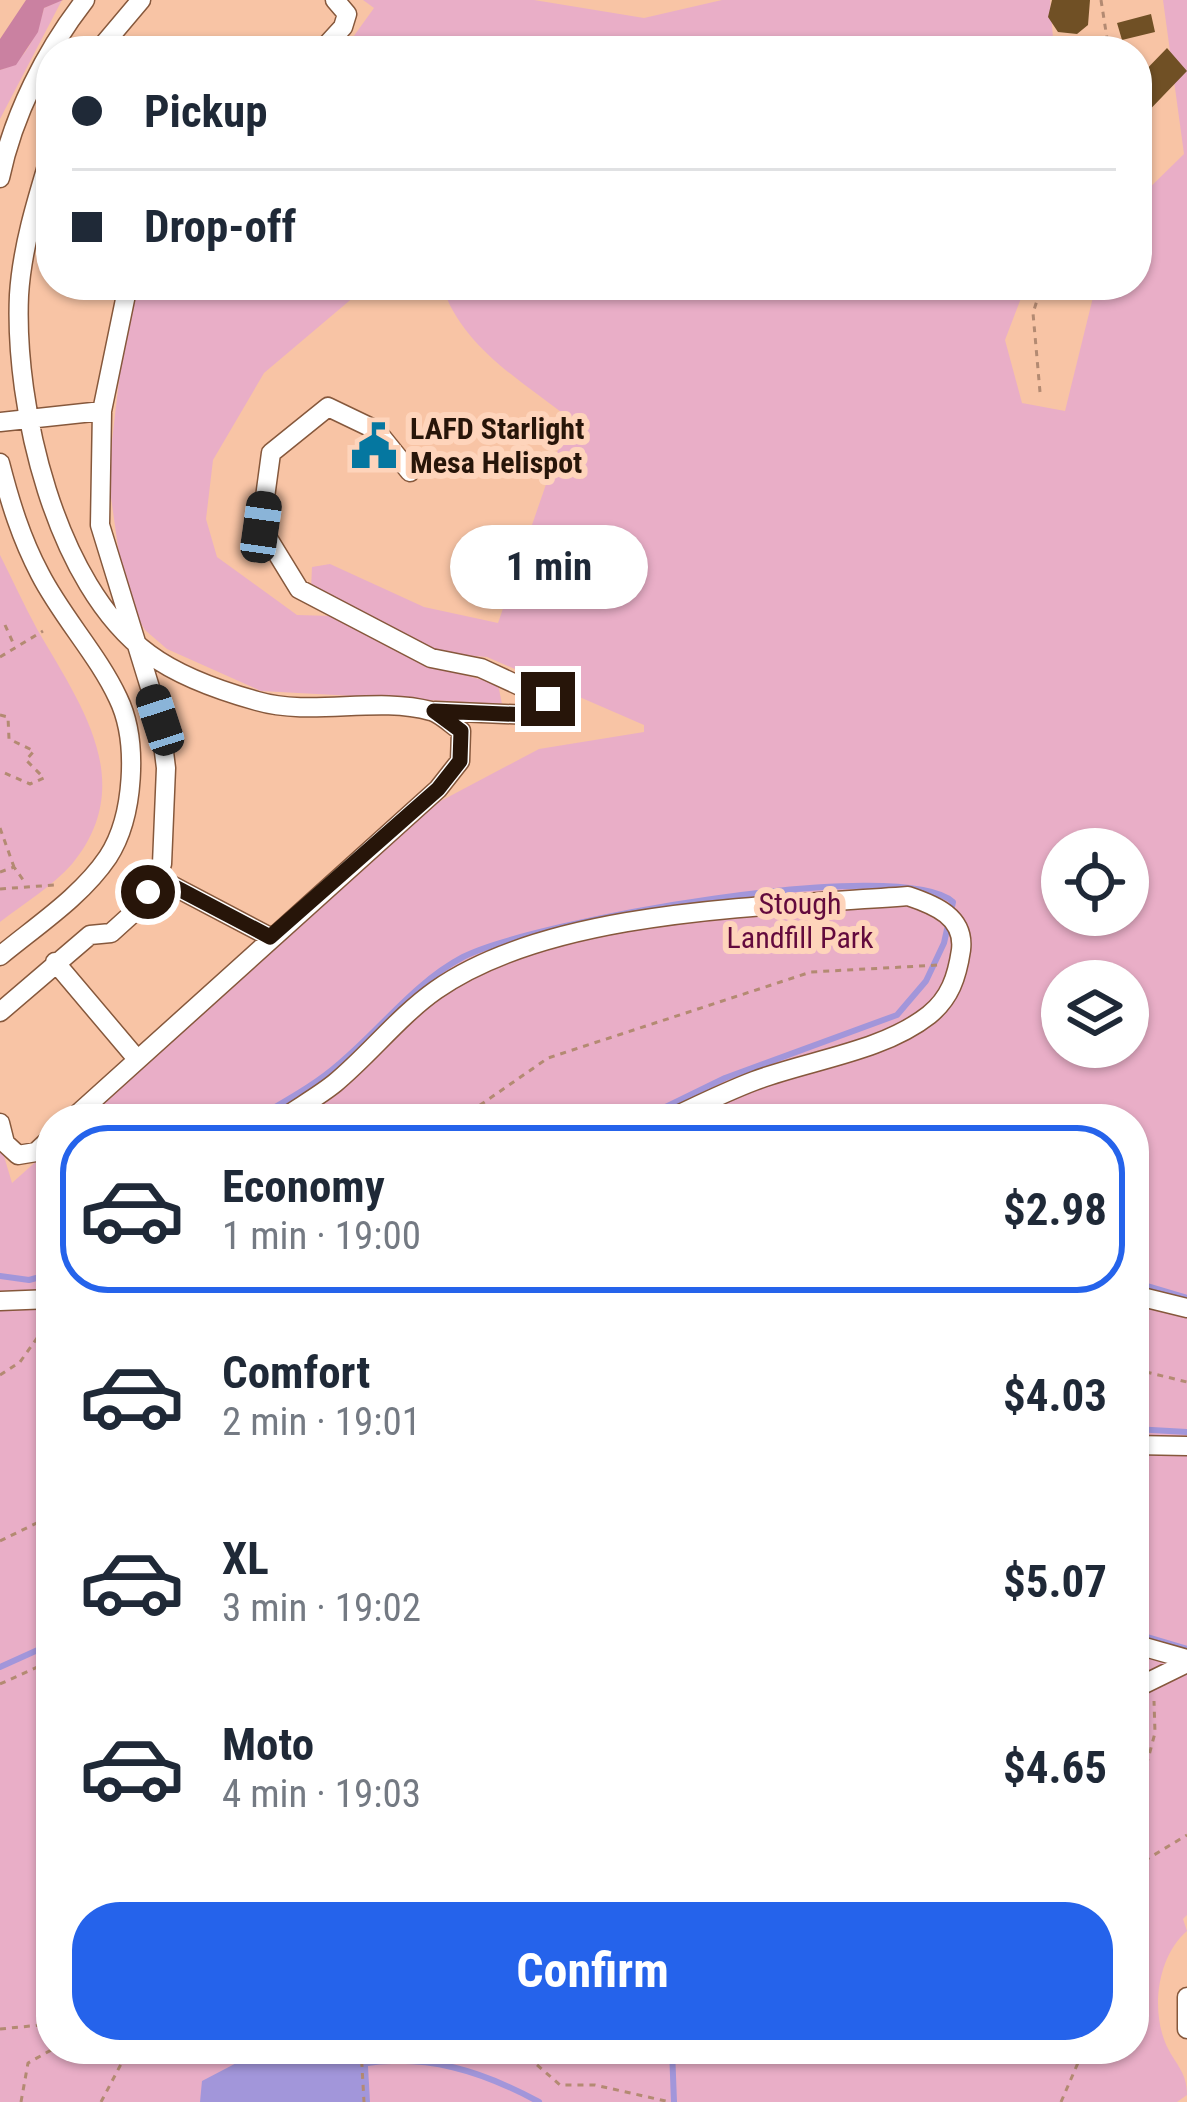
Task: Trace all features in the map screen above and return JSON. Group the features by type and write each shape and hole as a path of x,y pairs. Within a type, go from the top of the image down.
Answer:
{"street":[{"path":"62,36 85,0"},
{"path":"111,36 141,0"},
{"path":"334,36 347,14 335,0"},
{"path":"0,178 36,82"},
{"path":"36,205 20,290 18,356 28,416 81,576 148,654 194,680 263,703 554,716 548,699 508,679 430,658 299,589 261,527 271,453 328,406 376,430 410,472"},
{"path":"0,1012 90,935 111,933 122,924 162,864 166,768 151,690 100,525 101,411 125,300"},
{"path":"0,422 101,411"},
{"path":"0,463 18,531 41,577 119,700 131,768 116,840 86,884 8,937 0,956"},
{"path":"119,700 151,690"},
{"path":"88,1104 438,789 460,761 461,731 434,711"},
{"path":"156,877 270,937"},
{"path":"304,1104 333,1085 436,990 504,955 607,928 717,910 908,896 938,906 952,918 962,939 953,987 901,1032 753,1081 702,1104"},
{"path":"55,962 137,1059"},
{"path":"0,1123 5,1142 18,1155 36,1151"},
{"path":"1149,1299 1187,1308"},
{"path":"0,1301 36,1300"},
{"path":"1149,1445 1187,1446"},
{"path":"1149,1649 1187,1661"},
{"path":"1149,1684 1187,1661"},
{"path":"1187,1996 1187,2029"}],"path":[{"path":"1101,0 1107,36"},
{"path":"1037,300 1033,314 1040,392"},
{"path":"5,625 8,651"},
{"path":"8,651 43,631"},
{"path":"0,646 17,658"},
{"path":"0,771 30,784 44,778 27,763 34,752 9,739 10,709"},
{"path":"0,715 8,717"},
{"path":"0,828 14,867 28,886"},
{"path":"0,872 14,867"},
{"path":"0,889 56,885"},
{"path":"482,1104 548,1058 811,972 959,964"},
{"path":"0,1375 20,1363 36,1340"},
{"path":"1149,1373 1187,1382"},
{"path":"0,1541 36,1523"},
{"path":"0,1684 36,1668"},
{"path":"1149,1755 1155,1733 1156,1682"},
{"path":"1149,1858 1187,1835"},
{"path":"0,2029 36,2025"},
{"path":"22,2102 28,2063 36,2059"},
{"path":"101,2102 121,2064"},
{"path":"362,2064 364,2102"},
{"path":"537,2064 560,2084 595,2085 670,2102"},
{"path":"1061,2102 1077,2064"}],"green space":[{"path":"62,0 43,36 36,36 36,50 0,119 0,70 24,54 44,8"},
{"path":"363,0 534,0 644,18 722,0 1050,0 1053,36 354,36 374,8"},
{"name":"Stough Landfill Park","path":"1163,0 1187,0 1187,1915 1183,1919 1187,1931 1164,1968 1158,2013 1187,2095 1177,2102 0,2102 0,1143 12,1183 36,1161 36,2064 1149,2064 1149,1104 99,1104 420,812 539,749 644,732 644,725 487,657 438,653 311,589 312,567 330,564 424,607 498,623 569,418 477,344 448,300 1020,300 1005,340 1022,403 1065,411 1092,300 1152,300 1152,185 1184,154"},
{"path":"135,300 350,300 264,373 213,460 206,519 217,557 297,615 332,616 426,665 498,684 502,704 261,691 167,649 145,630 125,597 108,476 124,337"},
{"path":"0,555 85,715 102,773 101,803 91,833 72,864 0,922"}],"shaded area":[{"path":"26,0 63,0 44,8 38,32 16,65 0,70 0,39"},
{"path":"234,2064 368,2064 370,2102 200,2102 202,2081"}],"building":[{"path":"1052,0 1090,0 1088,25 1077,34 1058,32 1048,17"},
{"path":"1151,14 1155,32 1121,36 1117,23"},
{"path":"1167,48 1187,71 1152,107 1152,64"}],"waterway":[{"path":"280,1104 329,1072 445,968 501,943 634,912 793,890 920,889 953,902 944,943 926,981 897,1015 725,1078 672,1104"},
{"path":"0,1276 36,1278"},
{"path":"1149,1287 1187,1298"},
{"path":"1149,1430 1187,1432"},
{"path":"1149,1638 1187,1649"},
{"path":"0,1667 36,1651"},
{"path":"436,2064 496,2081 539,2102"},
{"path":"673,2064 674,2102"}],"place":[{"name":"LAFD Starlight Mesa Helispot","path":"374,446"}],"route":[{"path":"148,892 156,877 270,937 438,789 460,761 461,731 434,711 554,716 548,699"}]}
